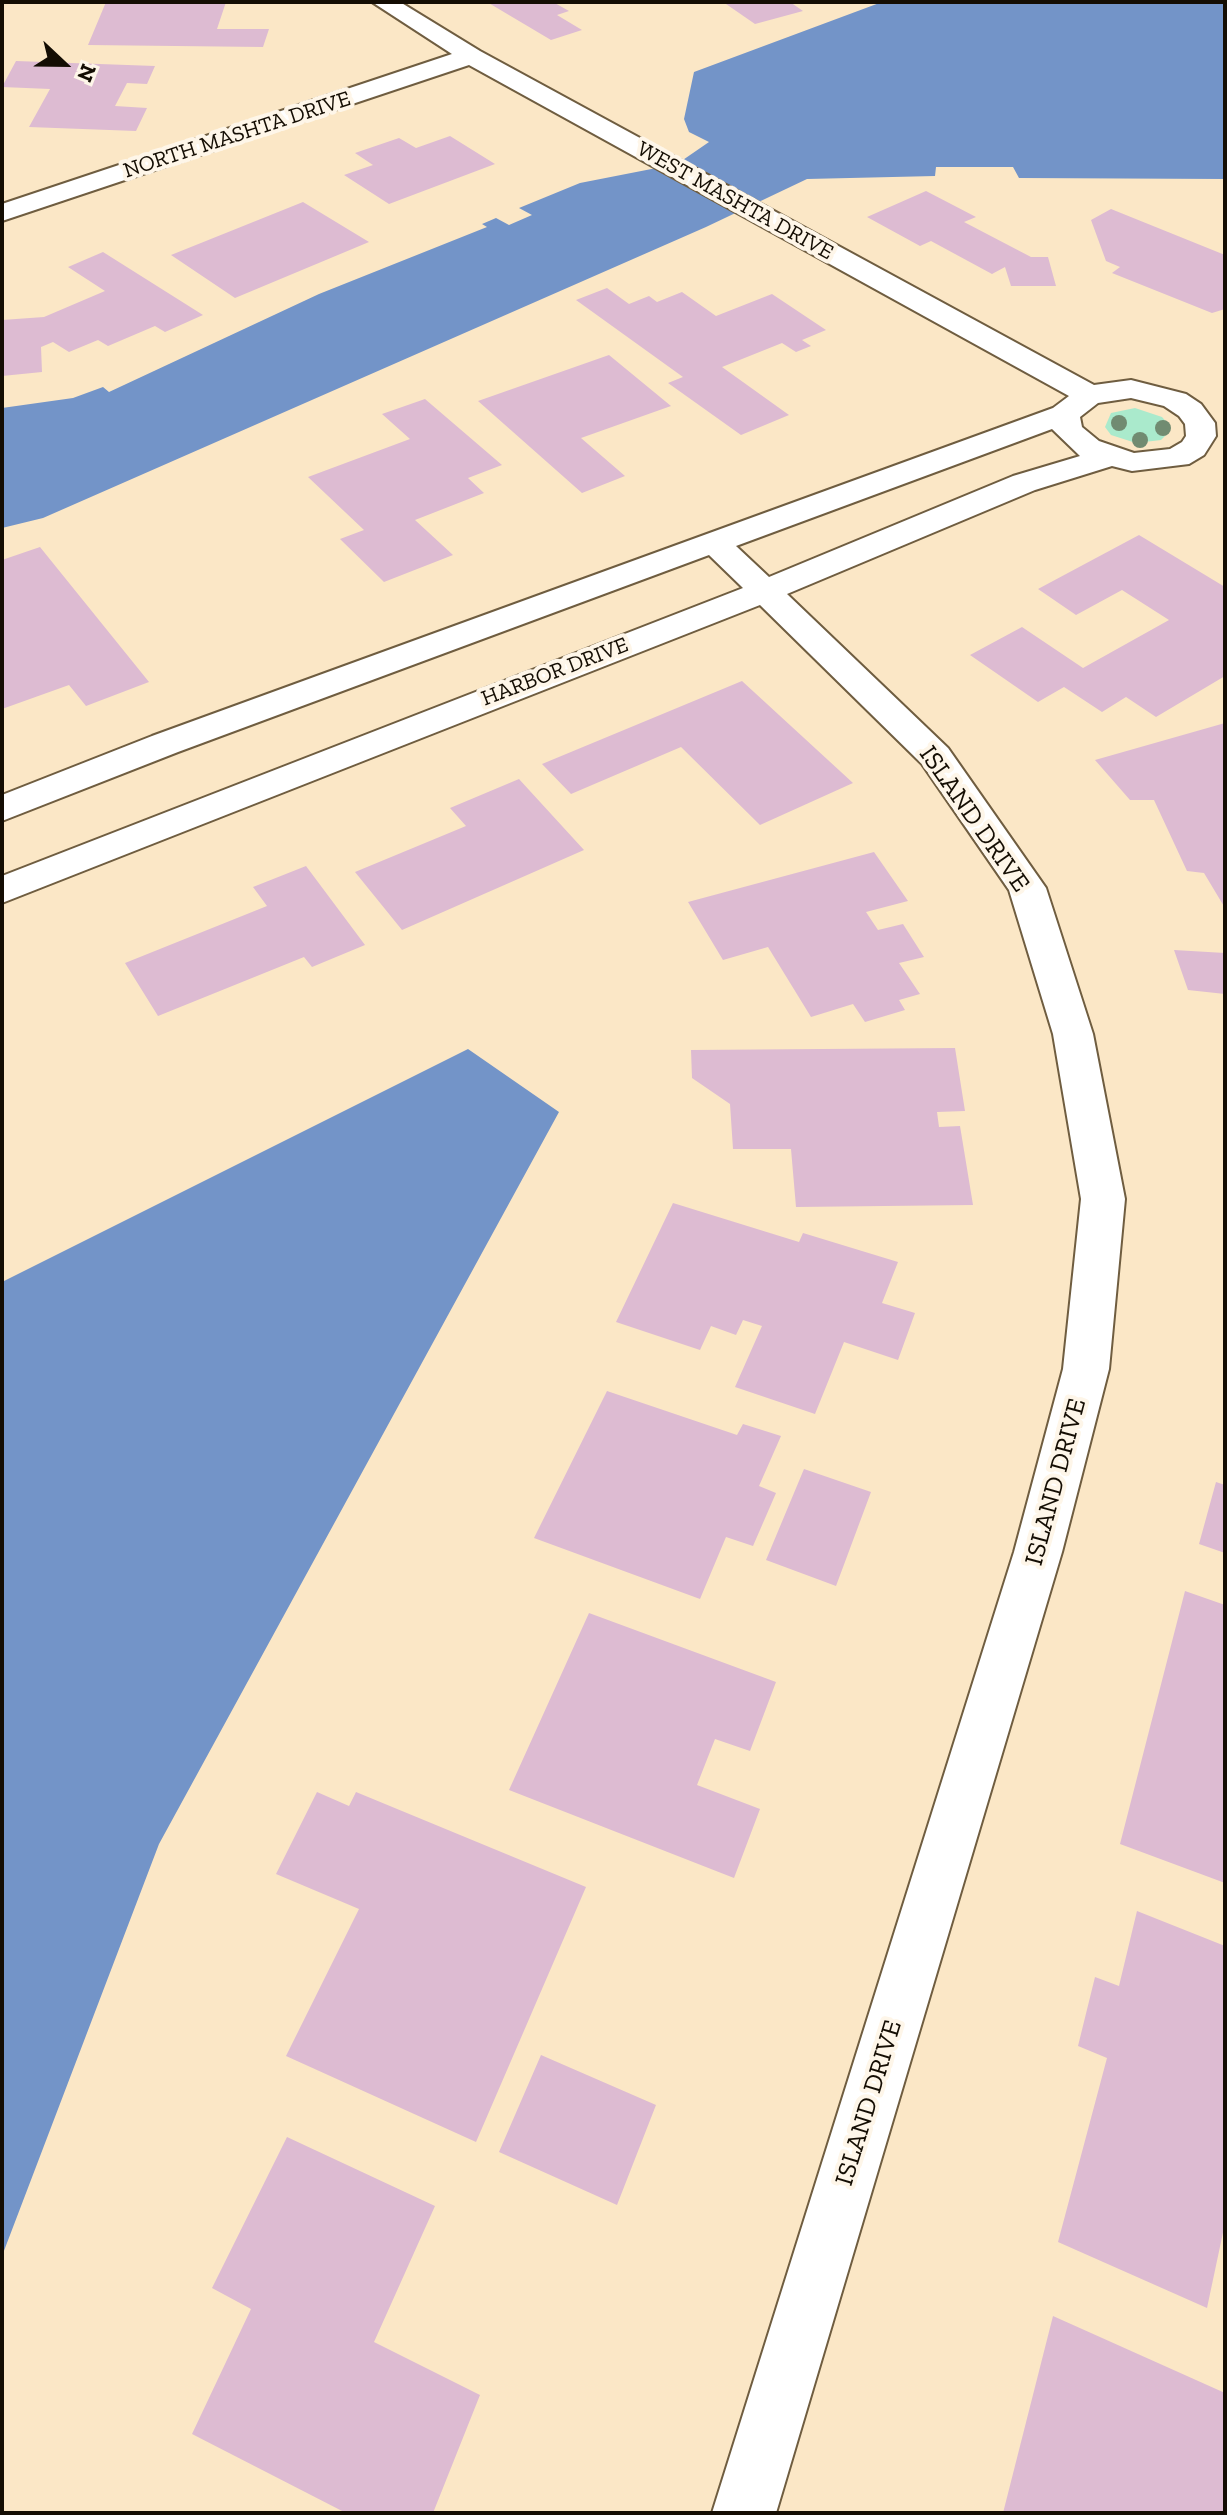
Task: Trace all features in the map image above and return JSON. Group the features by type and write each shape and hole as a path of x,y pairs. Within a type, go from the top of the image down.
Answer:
{"street":[{"name":"WEST MASHTA DRIVE","path":"384,2 471,56 763,218 1076,404"},
{"name":"NORTH MASHTA DRIVE","path":"2,213 471,56"},
{"path":"2,809 180,738 714,542 1076,404 1131,389 1175,400 1225,404"},
{"path":"1076,404 1067,430 1088,448 1108,457 1156,462 1208,445 1200,423 1190,410 1175,400"},
{"name":"HARBOR DRIVE","path":"2,890 765,591 1024,483 1108,457"},
{"name":"ISLAND DRIVE","path":"714,542 935,756 1027,888 1073,1034 1103,1199 1086,1369 1042,1537 744,2513"}],"green space":[{"path":"1135,408 1162,417 1169,425 1168,433 1161,440 1136,443 1111,435 1105,427 1111,413"}],"water":[{"path":"882,2 1225,2 1225,179 1019,178 1013,167 936,167 935,176 807,179 706,227 43,518 2,528 2,408 73,398 103,387 109,392 319,294 487,227 482,224 496,218 509,225 532,215 519,208 580,183 677,164 709,142 689,132 684,119 694,72"},
{"path":"468,1049 559,1112 159,1844 2,2256 2,1282"}],"building":[{"path":"106,2 226,2 217,29 269,29 263,47 88,45"},
{"path":"487,2 553,2 569,11 557,15 582,30 551,40"},
{"path":"790,2 803,11 755,24 726,4"},
{"path":"16,61 155,66 147,84 127,83 115,106 147,108 136,131 29,127 50,89 2,87"},
{"path":"450,136 495,164 389,204 344,175 373,165 355,153 399,138 416,148"},
{"path":"926,191 976,217 964,222 1031,257 1048,257 1056,286 1011,286 1005,267 992,274 931,241 920,246 867,217"},
{"path":"303,202 369,242 235,298 171,255"},
{"path":"1111,209 1225,255 1225,309 1212,313 1112,273 1120,267 1106,261 1091,220"},
{"path":"103,252 203,315 165,332 155,326 108,346 98,340 69,352 53,342 41,347 42,372 2,376 2,320 44,317 105,291 68,267"},
{"path":"607,288 629,304 649,296 657,302 682,292 716,316 772,294 826,330 802,340 811,346 796,352 782,343 722,367 789,415 741,435 668,383 683,377 576,300"},
{"path":"609,355 671,406 581,438 625,476 582,493 478,401"},
{"path":"425,399 502,465 468,478 484,493 415,520 453,555 384,582 340,539 364,530 308,477 410,439 382,414"},
{"path":"1139,535 1225,587 1225,676 1156,717 1126,697 1102,712 1064,687 1038,702 970,655 1022,627 1083,668 1169,620 1122,590 1076,615 1038,589"},
{"path":"40,547 149,682 86,706 69,685 2,709 2,560"},
{"path":"742,681 853,783 760,825 681,747 571,794 542,764"},
{"path":"1225,723 1225,908 1204,873 1187,871 1154,800 1130,800 1095,760"},
{"path":"519,779 584,850 402,930 355,872 466,826 450,808"},
{"path":"874,852 908,901 866,912 878,930 903,924 924,957 899,963 920,994 899,1000 905,1010 865,1022 853,1004 811,1017 768,947 723,960 688,902"},
{"path":"306,866 365,945 312,967 304,957 158,1016 125,963 267,906 253,887"},
{"path":"1174,950 1225,953 1225,994 1188,990"},
{"path":"955,1048 965,1111 937,1112 939,1127 960,1126 973,1205 796,1207 791,1149 733,1149 730,1104 692,1078 691,1050"},
{"path":"673,1203 799,1242 803,1233 898,1262 882,1303 915,1313 898,1360 844,1342 815,1414 735,1387 762,1326 743,1320 736,1335 711,1326 700,1350 616,1322"},
{"path":"607,1391 737,1435 743,1424 781,1436 759,1486 776,1493 753,1546 726,1537 700,1599 534,1538"},
{"path":"804,1469 871,1492 836,1586 766,1560"},
{"path":"1216,1482 1225,1485 1225,1553 1199,1544"},
{"path":"1185,1591 1225,1605 1225,1883 1120,1844"},
{"path":"589,1613 776,1682 750,1751 715,1739 697,1785 760,1809 734,1878 509,1790"},
{"path":"317,1792 349,1806 356,1792 586,1887 476,2142 286,2056 359,1909 276,1874"},
{"path":"1137,1911 1225,1946 1225,2223 1207,2308 1058,2242 1107,2058 1078,2046 1095,1977 1119,1986"},
{"path":"541,2055 656,2105 617,2205 499,2152"},
{"path":"287,2137 435,2206 374,2342 480,2395 433,2513 346,2513 192,2434 251,2309 212,2288"},
{"path":"1053,2316 1225,2393 1225,2513 1003,2513"}]}
